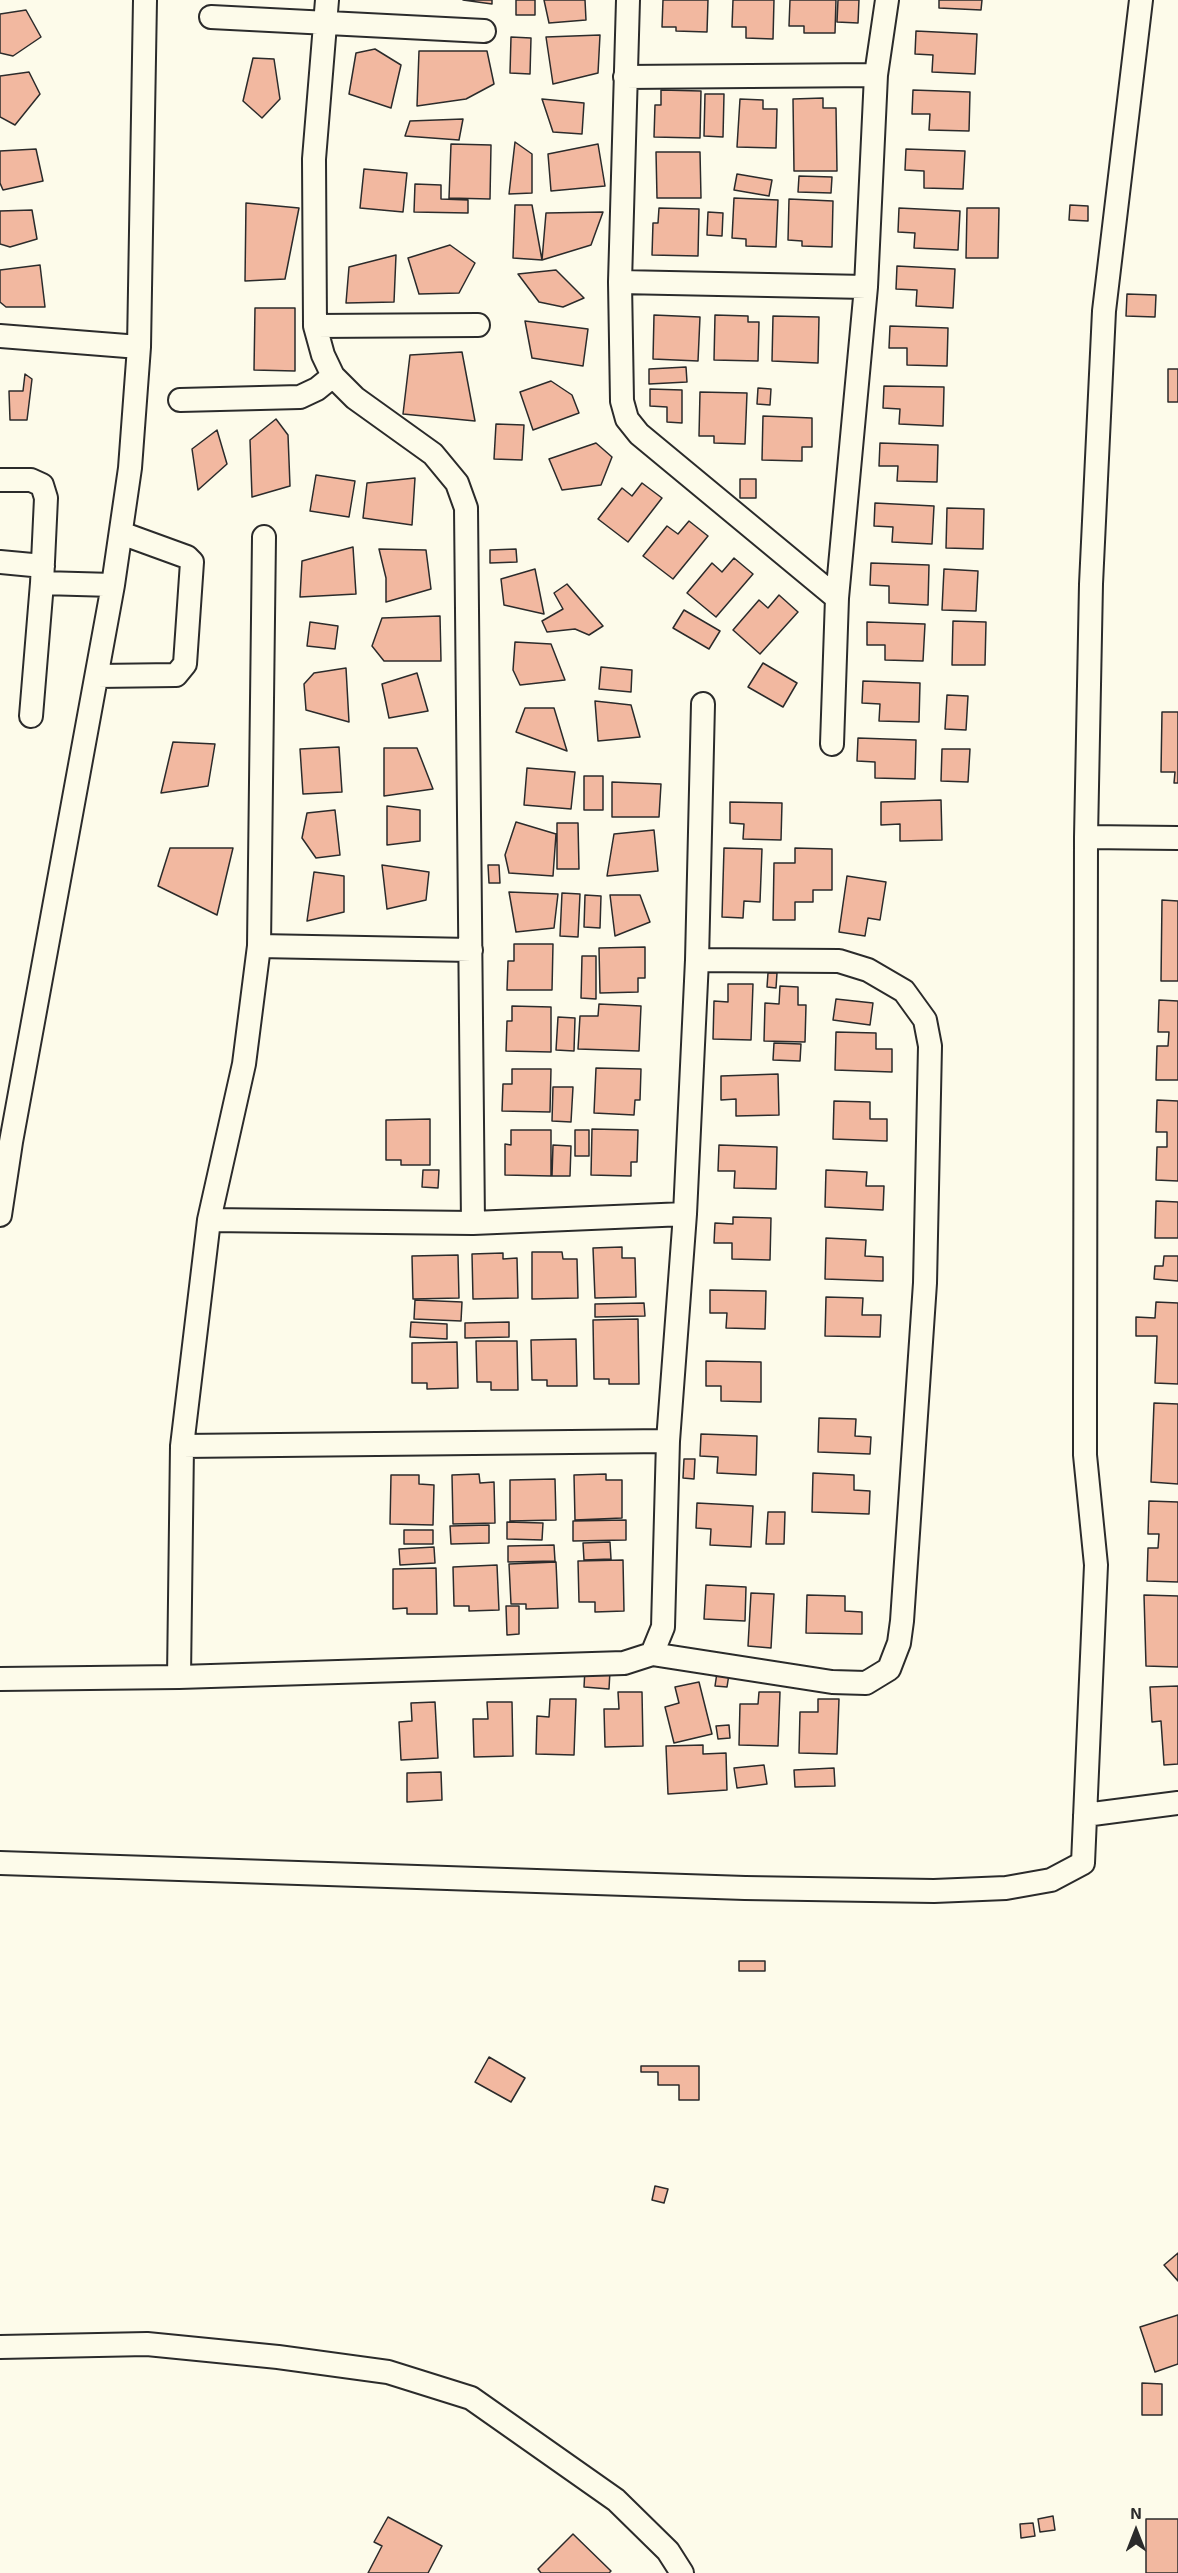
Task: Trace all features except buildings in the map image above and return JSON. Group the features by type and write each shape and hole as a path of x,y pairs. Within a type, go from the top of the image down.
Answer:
{"street":[{"path":"0,1215 5,1141 97,676 130,468 139,347 145,0"},
{"path":"628,0 620,282 622,401 627,418 639,434 837,598"},
{"path":"831,744 837,598 866,287 876,75 886,0"},
{"path":"0,1863 745,1888 934,1890 1006,1888 1052,1880 1083,1863 1096,1565 1085,1435 1086,837 1091,584 1104,311 1141,0"},
{"path":"212,17 326,10 484,31"},
{"path":"326,10 314,159 315,326 323,355 333,376 355,398 433,454 457,483 466,508 473,1223"},
{"path":"626,77 876,75"},
{"path":"620,282 866,287"},
{"path":"315,326 478,325"},
{"path":"0,336 139,347"},
{"path":"180,400 300,397 317,390 333,376"},
{"path":"0,480 31,480 42,485 46,498 31,716"},
{"path":"97,676 176,675 185,664 192,562 188,557 121,533"},
{"path":"179,1677 182,1446 208,1220 244,1064 260,946 264,537"},
{"path":"0,562 42,575 113,585"},
{"path":"652,1653 663,1627 668,1441 686,1214 697,960 703,704"},
{"path":"1086,837 1178,838"},
{"path":"260,946 471,950"},
{"path":"0,1679 179,1677 624,1663 652,1653 831,1682 866,1683 889,1669 899,1643 902,1621 924,1306 930,1046 925,1020 904,992 867,970 839,961 697,960"},
{"path":"208,1220 473,1223 686,1214"},
{"path":"182,1446 668,1441"},
{"path":"1085,1815 1178,1803"},
{"path":"0,2347 147,2344 266,2356 388,2372 471,2398 616,2500 668,2551 682,2573"}]}
